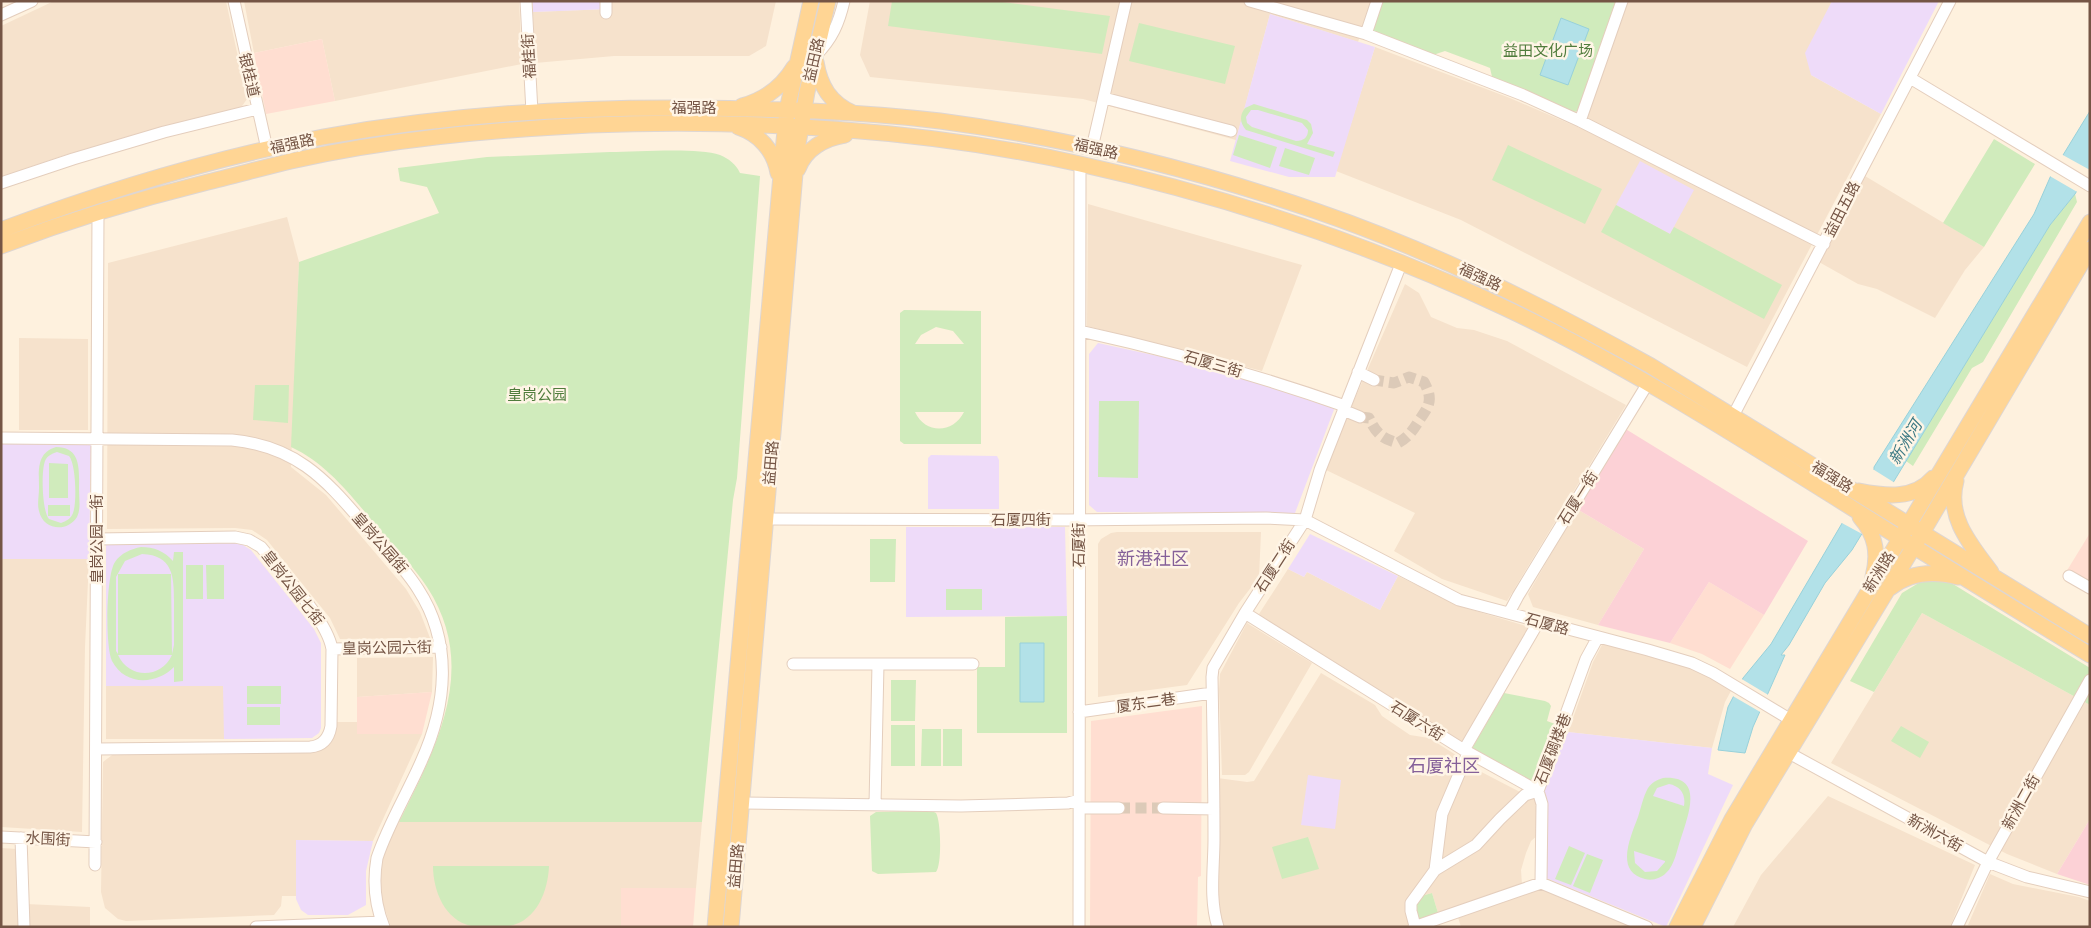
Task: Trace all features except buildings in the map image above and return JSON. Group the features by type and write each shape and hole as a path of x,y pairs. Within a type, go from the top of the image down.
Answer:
{"main road":[{"name":"益田路","path":"715,927 785,126 811,1"},
{"name":"益田路","path":"731,927 795,178 803,112 814,56 828,1"},
{"path":"814,56 826,94 844,109 865,115"},
{"path":"733,108 753,102 772,92 790,74 797,61"},
{"name":"福强路","path":"1,230 57,209 128,187 267,149 380,128 532,112 608,108 733,108 865,115 936,121 986,128 1092,148 1162,164 1265,194 1319,212 1474,274 1587,330 1651,366 1909,524 1996,580 2090,636"},
{"name":"福强路","path":"1,246 159,194 295,160 409,141 534,128 646,124 785,126 862,132 956,143 1080,164 1238,207 1329,236 1467,291 1534,322 1648,383 1833,496 1854,510 1875,530 1901,538 2090,655"},
{"path":"729,124 754,133 764,143 772,155 780,184"},
{"path":"795,178 800,164 815,146 827,139 862,132"},
{"name":"新洲路","path":"1693,927 1745,824 1922,533 2002,366 2090,222"},
{"name":"新洲路","path":"1677,927 1725,830 1868,591 1909,524 1955,463 2085,268 2090,248"},
{"path":"1845,485 1881,494 1909,494 1924,487 1955,463"},
{"path":"1955,463 1953,493 1956,517 1967,538 1996,580"},
{"path":"1868,591 1876,562 1875,530"},
{"path":"1941,563 1948,549"},
{"path":"1887,590 1898,582 1919,574 1942,574 1967,579"}],"street":[{"path":"1,15 32,1"},
{"name":"银桂道","path":"234,1 267,149"},
{"name":"福桂街","path":"526,1 532,112"},
{"path":"814,56 828,43 836,30 844,1"},
{"path":"1092,148 1126,1"},
{"path":"1250,1 1366,34 1523,95 1580,121 1824,244"},
{"path":"1366,34 1377,1"},
{"path":"1580,121 1622,1"},
{"name":"益田五路","path":"1733,416 1950,1"},
{"path":"1910,78 2087,185"},
{"path":"1104,98 1230,131"},
{"path":"1,184 73,159 164,132 257,109"},
{"name":"石厦街","path":"1078,927 1080,164"},
{"name":"皇岗公园一街","path":"96,865 98,213"},
{"name":"石厦二街","path":"1218,927 1213,892 1212,677 1215,663 1305,520 1320,470 1401,264"},
{"name":"石厦三街","path":"1080,332 1214,363 1280,383 1344,408 1360,417"},
{"path":"1358,372 1374,380"},
{"name":"石厦一街","path":"1509,613 1648,383"},
{"name":"皇岗公园街","path":"1,438 244,441 273,448 304,464 333,488 414,583 432,616 442,647 443,681 432,734 377,858 375,886 383,924"},
{"name":"石厦四街","path":"766,519 1079,520 1266,518 1305,520"},
{"name":"石厦路","path":"1305,520 1459,600 1678,658 1713,673 1791,720"},
{"name":"皇岗公园七街","path":"96,749 319,746 328,736 331,726 332,649 322,624 261,546 255,542 234,537 97,539"},
{"path":"2069,576 2090,588"},
{"name":"石厦六街","path":"1245,613 1466,752 1538,791"},
{"path":"1435,870 1442,814 1466,752 1539,621"},
{"name":"石厦碉楼巷","path":"1415,927 1411,902 1435,870 1476,845 1525,795 1538,791 1586,659 1598,637"},
{"name":"皇岗公园六街","path":"332,649 442,647"},
{"path":"793,664 973,664"},
{"path":"875,805 878,664"},
{"name":"新洲二街","path":"1957,927 1988,862 2090,680"},
{"name":"厦东二巷","path":"1079,712 1212,693"},
{"name":"新洲六街","path":"1789,753 1988,862 2027,877 2090,892"},
{"path":"1538,791 1542,804 1541,884"},
{"path":"742,803 875,805 1073,803 1119,808"},
{"path":"1163,808 1214,808"},
{"name":"水围街","path":"1,837 96,842"},
{"path":"21,838 24,927"},
{"path":"1415,927 1541,884 1648,927"},
{"path":"256,927 383,924"}],"shaded area":[{"path":"54,1 226,1 247,99 240,109 163,127 65,155 1,177 1,26"},
{"path":"244,1 519,1 522,64 335,101 322,39 254,53"},
{"path":"532,1 610,1 610,9 533,12"},
{"path":"610,1 776,1 766,46 749,56 614,56 535,63 533,12 609,9"},
{"path":"870,1 1372,1 1358,42 1270,14 1236,140 1083,99 870,77 860,55"},
{"path":"1626,1 1832,1 1823,21 1811,75 1881,114 1747,367 1461,220 1336,171 1375,47 1510,98 1582,129"},
{"path":"1832,1 1939,1 1881,114 1811,75 1805,53"},
{"path":"1270,14 1375,47 1335,177 1289,177 1230,161"},
{"path":"322,39 335,101 266,114 254,53"},
{"path":"1640,161 1694,190 1670,234 1616,205"},
{"path":"1865,176 1984,247 1965,270 1935,318 1877,289 1858,284 1819,262"},
{"path":"1088,204 1302,265 1262,371 1087,326"},
{"path":"287,217 299,262 291,467 326,495 406,589 420,612 430,638 340,639 330,618 267,540 252,530 235,528 107,529 108,263"},
{"path":"1405,284 1419,293 1431,317 1457,328 1474,330 1507,341 1626,405 1507,601 1442,579 1394,551 1415,513 1324,469"},
{"path":"19,338 88,339 88,430 19,430"},
{"path":"1098,343 1208,367 1335,407 1295,513 1097,512 1089,505 1089,354"},
{"path":"1624,428 1808,541 1764,615 1709,582 1670,643 1598,625 1644,549 1577,509"},
{"path":"1,443 91,443 89,559 1,559"},
{"path":"931,455 997,456 999,460 999,509 928,509 928,458"},
{"path":"1577,509 1644,549 1598,625 1533,607 1528,594"},
{"path":"906,527 1065,527 1067,616 906,617"},
{"path":"1117,532 1261,532 1259,577 1239,603 1187,685 1098,697 1098,544 1101,539"},
{"path":"2090,533 2090,593 2063,577"},
{"path":"1310,534 1398,576 1380,610 1307,572 1304,577 1288,569"},
{"path":"234,543 243,545 251,550 314,629 321,643 321,728 319,733 312,738 224,739 223,686 106,686 106,544"},
{"path":"1,559 89,559 85,647 82,832 1,827"},
{"path":"1288,569 1304,577 1307,572 1380,610 1398,576 1459,606 1529,627 1460,745 1263,620 1259,614"},
{"path":"1709,582 1764,615 1730,669 1702,654 1670,643"},
{"path":"1922,613 2090,705 2090,819 2057,874 2007,854 1831,763"},
{"path":"1247,623 1312,663 1249,772 1245,775 1222,775 1220,674"},
{"path":"1603,643 1686,665 1732,689 1725,702 1712,748 1568,732 1593,662"},
{"path":"433,657 432,692 357,697 357,658"},
{"path":"1321,673 1375,705 1382,716 1410,735 1429,738 1456,755 1459,764 1430,870 1411,925 1405,927 1222,927 1218,917 1217,778 1247,782 1254,781"},
{"path":"106,686 224,686 224,739 106,739"},
{"path":"432,692 422,734 357,734 357,697"},
{"path":"1202,706 1201,876 1198,877 1197,927 1090,927 1091,721"},
{"path":"337,722 357,722 358,734 422,734 373,841 296,840 296,896 282,896 281,906 274,915 126,921 118,919 105,908 101,892 103,762 116,752 309,751 333,729"},
{"path":"1568,732 1712,748 1708,774 1733,785 1666,927 1546,878 1544,788"},
{"path":"1466,764 1520,792 1474,844 1437,868 1444,814"},
{"path":"1308,775 1341,780 1335,829 1301,825"},
{"path":"1529,796 1539,799 1538,835 1531,841 1526,853 1521,870 1522,885 1438,913 1432,893 1418,897 1426,884"},
{"path":"1828,796 1975,865 1950,927 1733,927 1761,875"},
{"path":"2090,819 2090,885 2057,874"},
{"path":"399,822 702,822 696,888 621,888 621,927 391,927 380,895 380,867 385,847"},
{"path":"296,840 373,841 366,871 366,905 348,915 308,915 301,910 296,899"},
{"path":"1,848 17,849 22,927 1,927"},
{"path":"1990,874 2013,884 2079,897 2090,901 2090,927 1975,927 1968,925"},
{"path":"1541,886 1633,927 1461,927 1457,914"},
{"path":"621,888 696,888 693,927 621,927"},
{"path":"26,904 90,907 90,927 27,927"}],"green space":[{"path":"892,1 995,1 1110,16 1102,54 888,26"},
{"name":"益田文化广场","path":"1379,1 1619,1 1582,109 1570,114 1493,81 1490,68 1445,51 1430,56 1373,32"},
{"path":"1139,23 1235,46 1225,84 1129,61"},
{"path":"1254,104 1307,120 1311,124 1313,133 1307,144 1335,152 1333,157 1246,130 1242,125 1241,119 1245,108","holes":["1251,110 1258,110 1302,123 1308,130 1306,137 1296,141 1252,127 1247,123 1246,117"]},
{"path":"1239,135 1277,147 1270,168 1233,155"},
{"path":"1994,139 2035,164 1984,247 1943,223"},
{"path":"1508,145 1602,189 1585,224 1492,180"},
{"path":"1285,148 1315,158 1309,175 1279,166"},
{"name":"皇岗公园","path":"697,151 710,153 720,155 729,160 740,173 760,176 737,478 733,500 702,822 399,822 426,765 447,707 451,677 450,647 443,617 427,587 416,572 328,472 291,447 299,262 439,213 427,187 400,181 398,168 487,157"},
{"path":"2075,194 2077,202 1983,362 1972,368 1913,466 1906,461 2050,225"},
{"path":"1616,205 1670,234 1674,227 1782,285 1764,319 1601,232"},
{"path":"904,310 981,311 981,444 904,444 900,441 900,313","holes":["936,327 953,331 964,344 915,344 921,335","915,412 964,412 953,424 939,428 925,424"]},
{"path":"255,385 289,385 288,423 253,420"},
{"path":"1099,401 1139,401 1138,478 1098,477"},
{"path":"56,447 71,451 79,468 80,504 78,514 73,522 62,527 56,527 45,522 38,508 40,463 45,454","holes":["57,452 69,456 74,475 74,508 71,517 61,523 49,519 47,515 43,491 43,473 45,461 50,455"]},
{"path":"49,463 68,464 68,498 49,498"},
{"path":"48,505 70,505 70,516 48,516"},
{"path":"870,539 896,539 895,582 870,582"},
{"path":"146,547 158,550 173,561 174,552 183,552 183,681 174,682 174,667 167,673 150,680 133,679 118,669 112,661 108,641 108,595 112,569 120,556 137,548","holes":["142,554 153,555 161,559 167,564 173,578 174,645 172,654 171,574 118,574 118,654 116,651 116,577 125,561","118,655 172,655 160,669 145,673 137,672 130,668 123,663"]},
{"path":"186,565 203,565 203,599 186,599"},
{"path":"206,565 224,565 224,599 207,599"},
{"path":"1922,581 1948,581 2090,668 2090,705 1922,613 1874,692 1850,681 1902,593"},
{"path":"946,589 982,589 982,610 946,610"},
{"path":"1067,616 1067,733 977,733 977,667 1005,667 1005,617"},
{"path":"891,680 916,680 915,721 891,721"},
{"path":"247,686 281,686 281,704 247,704"},
{"path":"1504,693 1545,701 1551,706 1547,721 1555,724 1533,784 1471,750"},
{"path":"247,707 280,707 280,725 247,725"},
{"path":"891,725 915,725 915,766 891,766"},
{"path":"1901,726 1929,742 1920,758 1891,741"},
{"path":"922,729 941,729 941,766 921,766"},
{"path":"943,729 962,729 962,766 943,766"},
{"path":"1663,778 1676,779 1685,783 1689,790 1689,808 1672,866 1662,876 1648,880 1636,875 1630,869 1627,861 1627,852 1646,791 1651,784","holes":["1669,784 1681,791 1684,798 1684,806 1653,796 1657,788","1634,851 1665,861 1665,862 1657,871 1645,872 1635,863"]},
{"path":"932,811 936,813 938,818 940,833 940,852 936,872 878,874 872,871 870,816 876,812"},
{"path":"1308,837 1319,869 1282,879 1272,847"},
{"path":"1569,846 1585,853 1571,885 1555,879"},
{"path":"1587,854 1603,860 1590,893 1573,886"},
{"path":"433,866 549,866 543,894 534,911 527,918 508,927 473,927 454,918 442,903 435,885"},
{"path":"1432,893 1438,913 1416,920 1414,904 1418,897"}],"water":[{"path":"1561,18 1589,29 1568,85 1540,75"},
{"name":"新洲河","path":"2090,111 2090,169 2075,194 2050,225 1852,550 1825,583 1789,645 1781,655 1785,655 1753,727 1745,753 1718,750 1728,707 1743,678 1771,644 1874,467 2034,214 2052,173"},
{"path":"1020,643 1044,643 1044,702 1020,702"}],"pier":[{"path":"2061,154 2090,170 2090,174 2079,193 2048,175"},
{"path":"1871,468 1895,483 1864,535 1840,522"},
{"path":"1740,678 1770,696 1762,713 1731,695"}],"tunnel":[{"path":"1360,417 1369,418 1380,435 1398,443 1410,433 1428,406 1429,393 1424,382 1409,377 1394,383 1374,380"},
{"path":"1119,808 1163,808"}],"district":[{"name":"新港社区","path":"1153,559"},
{"name":"石厦社区","path":"1444,766"}]}
